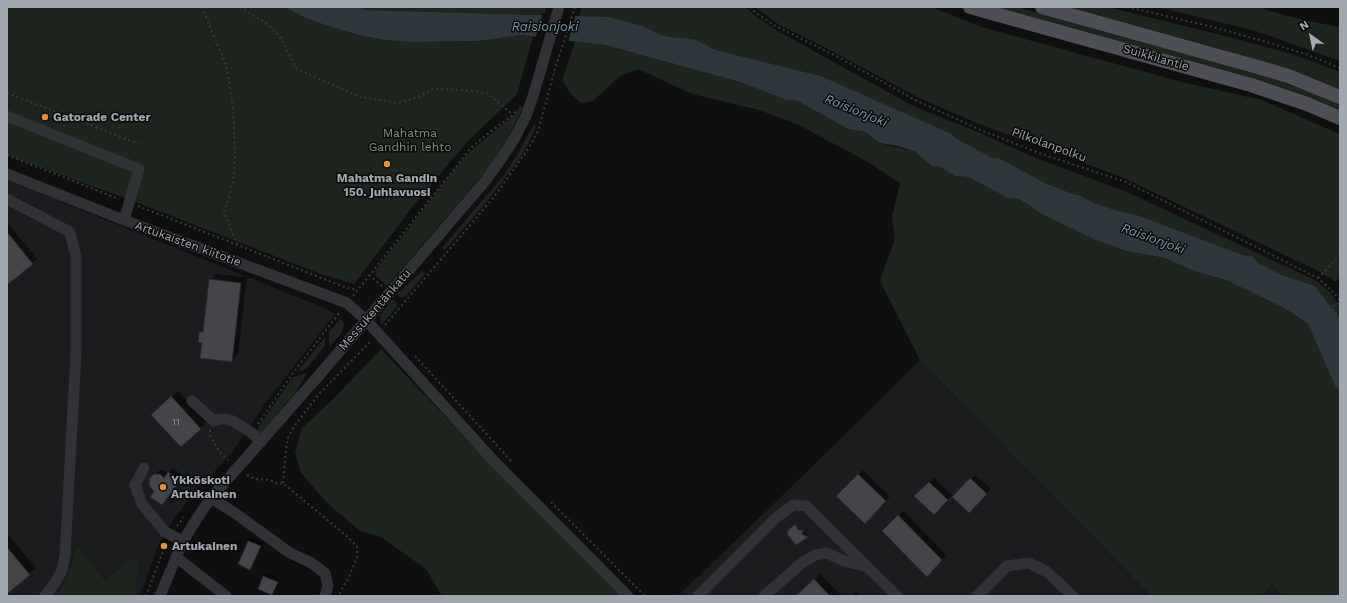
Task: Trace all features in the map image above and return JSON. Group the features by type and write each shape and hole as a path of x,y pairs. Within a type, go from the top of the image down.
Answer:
{"main road":[{"name":"Suikkilantie","path":"970,7 1251,85 1307,104 1340,118"},
{"name":"Suikkilantie","path":"1042,7 1258,67 1295,79 1340,97"}],"street":[{"name":"Messukentänkatu","path":"160,596 183,541 211,498 486,180 503,156 526,116 559,7"},
{"path":"7,116 139,169 124,220"},
{"name":"Artukaisten kiitotie","path":"7,174 124,220 347,303 366,320 492,459 628,596"},
{"path":"7,199 70,232 76,257 76,353 65,555 62,570 55,583 45,596"},
{"path":"192,401 214,421 219,419 227,419 235,422 252,433 261,442"},
{"path":"144,468 135,484 142,504 165,532 183,541"},
{"path":"211,498 232,511 290,553 310,562 325,573 328,586 325,596"},
{"path":"698,596 776,518 793,505 806,506 897,596"},
{"path":"764,596 802,563 815,555 827,553 868,567"},
{"path":"176,557 226,596"},
{"path":"977,596 1007,566 1029,563 1047,572 1073,596"}],"path":[{"path":"202,7 226,65 233,107 235,156 233,183 224,212 238,246"},
{"path":"240,7 266,23 280,37 297,68 360,96 398,103 418,97 433,89 464,90 487,94 513,115"},
{"path":"555,69 575,7"},
{"name":"Pilkolanpolku","path":"750,7 774,25 838,57 916,101 976,128 1036,152 1126,182 1318,278 1333,292 1340,302"},
{"path":"1127,7 1209,26 1260,40 1308,55 1340,68"},
{"path":"7,93 139,144"},
{"path":"252,433 293,373 357,290 470,149 513,115 520,106"},
{"path":"7,155 238,246 347,288 357,290"},
{"path":"441,252 445,255"},
{"path":"1318,278 1340,255"},
{"path":"1340,302 1332,307 1340,321"},
{"path":"385,324 389,329"},
{"path":"283,483 288,438 295,425 319,394 378,334"},
{"path":"412,354 517,468"},
{"path":"214,421 211,427 210,436 219,451 228,461 233,457"},
{"path":"247,475 256,479 270,480 278,484 283,483 349,538 357,547 357,557 349,577 338,596"},
{"path":"551,502 645,596"},
{"path":"146,596 164,546 185,516"}],"shaded area":[{"path":"7,180 322,307 335,314 266,402 230,455 193,494 174,519 158,546 140,596 7,596"},
{"path":"920,360 1151,596 678,596 818,461"},
{"path":"1272,584 1283,596 1261,596"}],"green space":[{"name":"Mahatma Gandhin lehto","path":"7,7 285,7 301,16 325,25 359,35 384,40 410,42 479,41 520,35 533,37 517,94 467,142 414,205 354,284 321,274 138,203 7,155"},
{"path":"358,7 546,7 545,15 364,10"},
{"path":"582,7 746,7 754,15 776,30 915,107 978,132 1031,156 1127,192 1315,280 1331,293 1340,307 1340,319 1315,286 1282,275 1258,263 1252,256 1243,255 1137,215 1094,203 1079,195 1045,183 999,158 991,157 955,138 952,134 821,76 716,50 694,39 670,37 659,34 643,26 579,16"},
{"path":"755,7 931,7 985,28 1182,82 1262,100 1340,134 1340,276 1336,282 1320,272 1124,178 979,124 919,98 778,24"},
{"path":"992,7 1017,7 1260,74 1329,99 1340,104 1340,110 1301,94 1256,79"},
{"path":"1067,7 1108,7 1295,55 1340,72 1340,89 1286,69 1221,49"},
{"path":"1157,7 1259,7 1308,21 1340,27 1340,61 1256,31"},
{"path":"575,41 605,45 740,82 786,100 796,100 848,129 864,132 880,143 915,152 932,166 940,167 955,176 968,177 1008,198 1018,199 1031,206 1038,212 1095,240 1126,251 1165,258 1191,270 1226,280 1286,309 1308,324 1335,386 1340,391 1340,596 1283,596 1272,584 1261,596 1151,596 920,360 880,281 895,238 892,217 900,183 866,161 799,125 759,110 692,94 638,69 620,76 593,101 581,103 570,93 562,80"},
{"path":"520,106 523,107 508,138 486,171 387,286 376,276 375,271 462,160 514,115"},
{"path":"534,124 536,127 520,158 490,198 445,250 442,248 504,175"},
{"path":"422,271 425,274 406,296 401,298 397,294"},
{"path":"393,299 397,304 396,308 381,325 380,315"},
{"path":"341,318 344,324 342,333 329,347 329,332"},
{"path":"325,337 325,346 306,369 298,371"},
{"path":"381,349 492,466 620,596 442,596 426,569 381,537 360,531 329,505 301,473 295,452 302,428 332,400"},
{"path":"307,373 295,393 261,433 258,434 258,427 293,377"},
{"path":"77,546 105,581 132,558 138,564 135,596 55,596 69,575"}],"water":[{"name":"Raisionjoki","path":"285,7 358,7 365,10 608,17 643,26 659,34 670,37 694,39 716,50 821,76 952,134 955,138 991,157 999,158 1045,183 1079,195 1094,203 1137,215 1243,255 1252,256 1258,263 1282,275 1315,286 1340,319 1340,391 1335,386 1308,324 1286,309 1226,280 1191,270 1165,258 1126,251 1095,240 1038,212 1031,206 1018,199 1008,198 968,177 955,176 940,167 932,166 915,152 898,146 880,143 865,132 848,129 796,100 786,100 740,82 605,45 520,35 479,41 410,42 384,40 359,35 325,25 301,16"}],"pier":[{"path":"543,13 576,14 568,42 535,39"}],"building":[{"path":"7,232 33,264 7,285"},
{"path":"209,279 241,283 232,362 200,358 202,343 198,342 199,332 203,332"},
{"path":"171,396 201,429 181,447 151,415"},
{"name":"Ykköskoti Artukainen","path":"168,472 180,481 162,505 150,497 154,492 149,482 150,478 154,474 160,474 164,478"},
{"path":"858,474 886,501 865,524 836,496"},
{"path":"970,478 987,494 969,513 952,497"},
{"path":"929,482 948,500 934,515 914,496"},
{"path":"898,515 942,560 927,577 882,531"},
{"path":"796,524 798,530 803,530 802,534 808,537 796,545 787,534 789,529"},
{"path":"248,541 261,546 250,570 238,564"},
{"path":"7,547 30,575 7,594"},
{"path":"263,576 278,582 272,595 258,589"},
{"path":"814,579 830,596 796,596"}],"place":[{"name":"Gatorade Center","path":"45,117"},
{"name":"Mahatma Gandin 150. juhlavuosi","path":"387,164"},
{"name":"Ykköskoti Artukainen","path":"163,487"},
{"name":"Artukainen","path":"164,546"}]}
